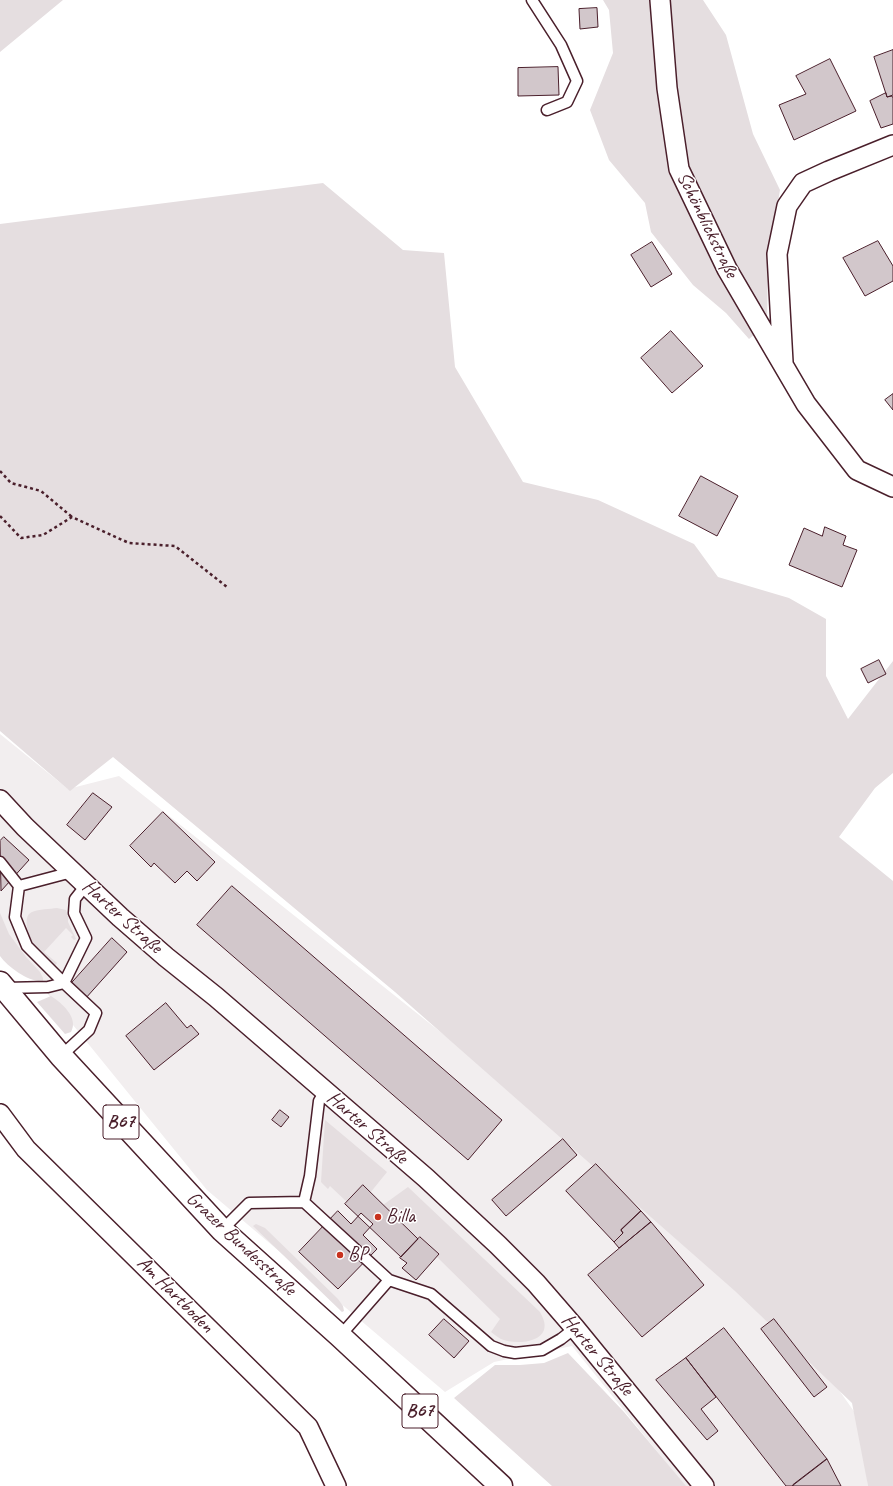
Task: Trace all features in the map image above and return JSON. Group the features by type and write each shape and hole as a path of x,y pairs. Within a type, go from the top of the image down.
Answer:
{"main road":[{"name":"Grazer Bundesstraße","path":"2,986 61,1056 222,1230 340,1336 501,1486"}],"street":[{"name":"Schönblickstraße","path":"660,0 666,88 679,169 727,269 806,404 856,470 893,487"},
{"name":"Schönblickstraße","path":"783,365 777,254 787,206 803,183 893,145"},
{"name":"Harter Straße","path":"1,802 25,827 120,917 166,957 216,997 473,1221 536,1283 575,1328 704,1486"},
{"name":"Am Hartboden","path":"0,1114 26,1149 308,1427 336,1486"}],"lane":[{"path":"532,0 561,45 577,81 567,102 547,110"},
{"path":"0,862 19,886 15,917 27,946 96,1013 89,1030 61,1056"},
{"path":"19,886 72,872"},
{"path":"2,986 48,987 64,983 86,938 74,912 75,899 86,885"},
{"path":"304,1202 310,1176 319,1101 325,1091"},
{"path":"222,1230 249,1203 304,1202 389,1280 431,1294 491,1346 504,1352 515,1353 542,1350 575,1328"},
{"path":"340,1336 389,1280"}],"path":[{"path":"0,472 11,483 41,491 72,517 129,543 175,546 227,587"},
{"path":"0,516 21,538 43,535 72,517"}],"shaded area":[{"path":"0,0 63,0 0,52"},
{"path":"603,0 703,0 726,35 753,134 780,190 768,263 767,324 749,339 726,313 693,285 651,232 645,203 609,160 590,110 613,53 609,10"},
{"path":"323,183 403,250 444,253 455,367 523,482 598,500 694,544 718,577 789,598 826,619 826,676 848,719 893,661 893,773 875,788 839,837 893,881 893,1486 868,1486 852,1403 735,1291 395,992 113,757 70,791 0,731 0,224"},
{"path":"0,734 68,789 119,776 551,1120 807,1345 858,1417 868,1486 685,1486 572,1346 494,1362 445,1392 207,1190 47,993 0,925"},
{"path":"57,908 66,910 68,922 76,939 74,940 71,937 73,935 66,928 44,952 57,963 55,966 43,956 35,946 28,930 27,919 32,912"},
{"path":"0,913 9,934 26,957 40,972 43,981 31,979 19,973 8,965 0,956"},
{"path":"51,996 68,1011 71,1016 73,1027 71,1032 65,1034 37,1002"},
{"path":"325,1120 387,1172 370,1193 362,1186 347,1202 330,1186 328,1189 321,1182"},
{"path":"408,1187 540,1312 545,1325 541,1335 525,1342 512,1342 501,1339 491,1332 500,1319 437,1257 439,1254 420,1237 418,1239 383,1205"},
{"path":"256,1224 265,1228 338,1299 343,1306 344,1311 342,1312 253,1226"},
{"path":"568,1353 624,1412 686,1486 552,1486 454,1398 495,1365 544,1363"}],"building":[{"path":"597,8 598,27 580,29 579,9"},
{"path":"893,50 893,95 887,97 874,57"},
{"path":"830,59 856,111 794,140 779,105 806,94 796,76"},
{"path":"558,67 559,95 518,96 518,68"},
{"path":"886,93 887,97 892,96 893,98 893,124 881,128 870,101"},
{"path":"878,241 893,266 893,281 865,296 843,258"},
{"path":"652,242 672,274 651,287 631,255"},
{"path":"671,331 703,366 672,393 641,358"},
{"path":"893,394 893,410 885,400"},
{"path":"701,476 738,496 717,536 679,516"},
{"path":"825,527 846,536 843,545 857,550 842,587 789,565 804,528 822,536"},
{"path":"879,660 886,674 868,683 861,669"},
{"path":"93,793 112,807 85,840 67,825"},
{"path":"163,812 215,862 197,881 187,871 175,883 154,863 151,867 130,846"},
{"path":"4,837 29,860 1,891 0,841"},
{"path":"232,886 502,1120 468,1160 197,925"},
{"path":"112,938 127,952 85,999 70,985"},
{"path":"166,1003 187,1028 191,1025 199,1034 154,1070 126,1036"},
{"path":"280,1110 289,1117 281,1127 272,1120"},
{"path":"563,1139 577,1155 506,1216 492,1200"},
{"path":"596,1164 641,1211 621,1230 623,1233 614,1242 566,1191"},
{"path":"363,1185 418,1239 401,1257 345,1204"},
{"path":"338,1211 351,1224 361,1213 373,1224 363,1235 377,1249 338,1289 299,1252"},
{"path":"641,1211 651,1222 619,1248 614,1242 623,1233 621,1230"},
{"path":"651,1222 704,1285 642,1337 588,1275"},
{"path":"420,1237 439,1254 416,1280 402,1268 407,1263 400,1258"},
{"path":"444,1319 469,1341 454,1358 429,1335"},
{"path":"774,1319 827,1387 814,1397 761,1329"},
{"path":"724,1328 827,1459 792,1486 786,1486 686,1358"},
{"path":"686,1358 716,1397 701,1409 718,1431 707,1440 656,1380"},
{"path":"827,1459 841,1486 793,1486 793,1485"}],"place":[{"name":"Billa","path":"378,1217"},
{"name":"BP","path":"340,1255"}]}
